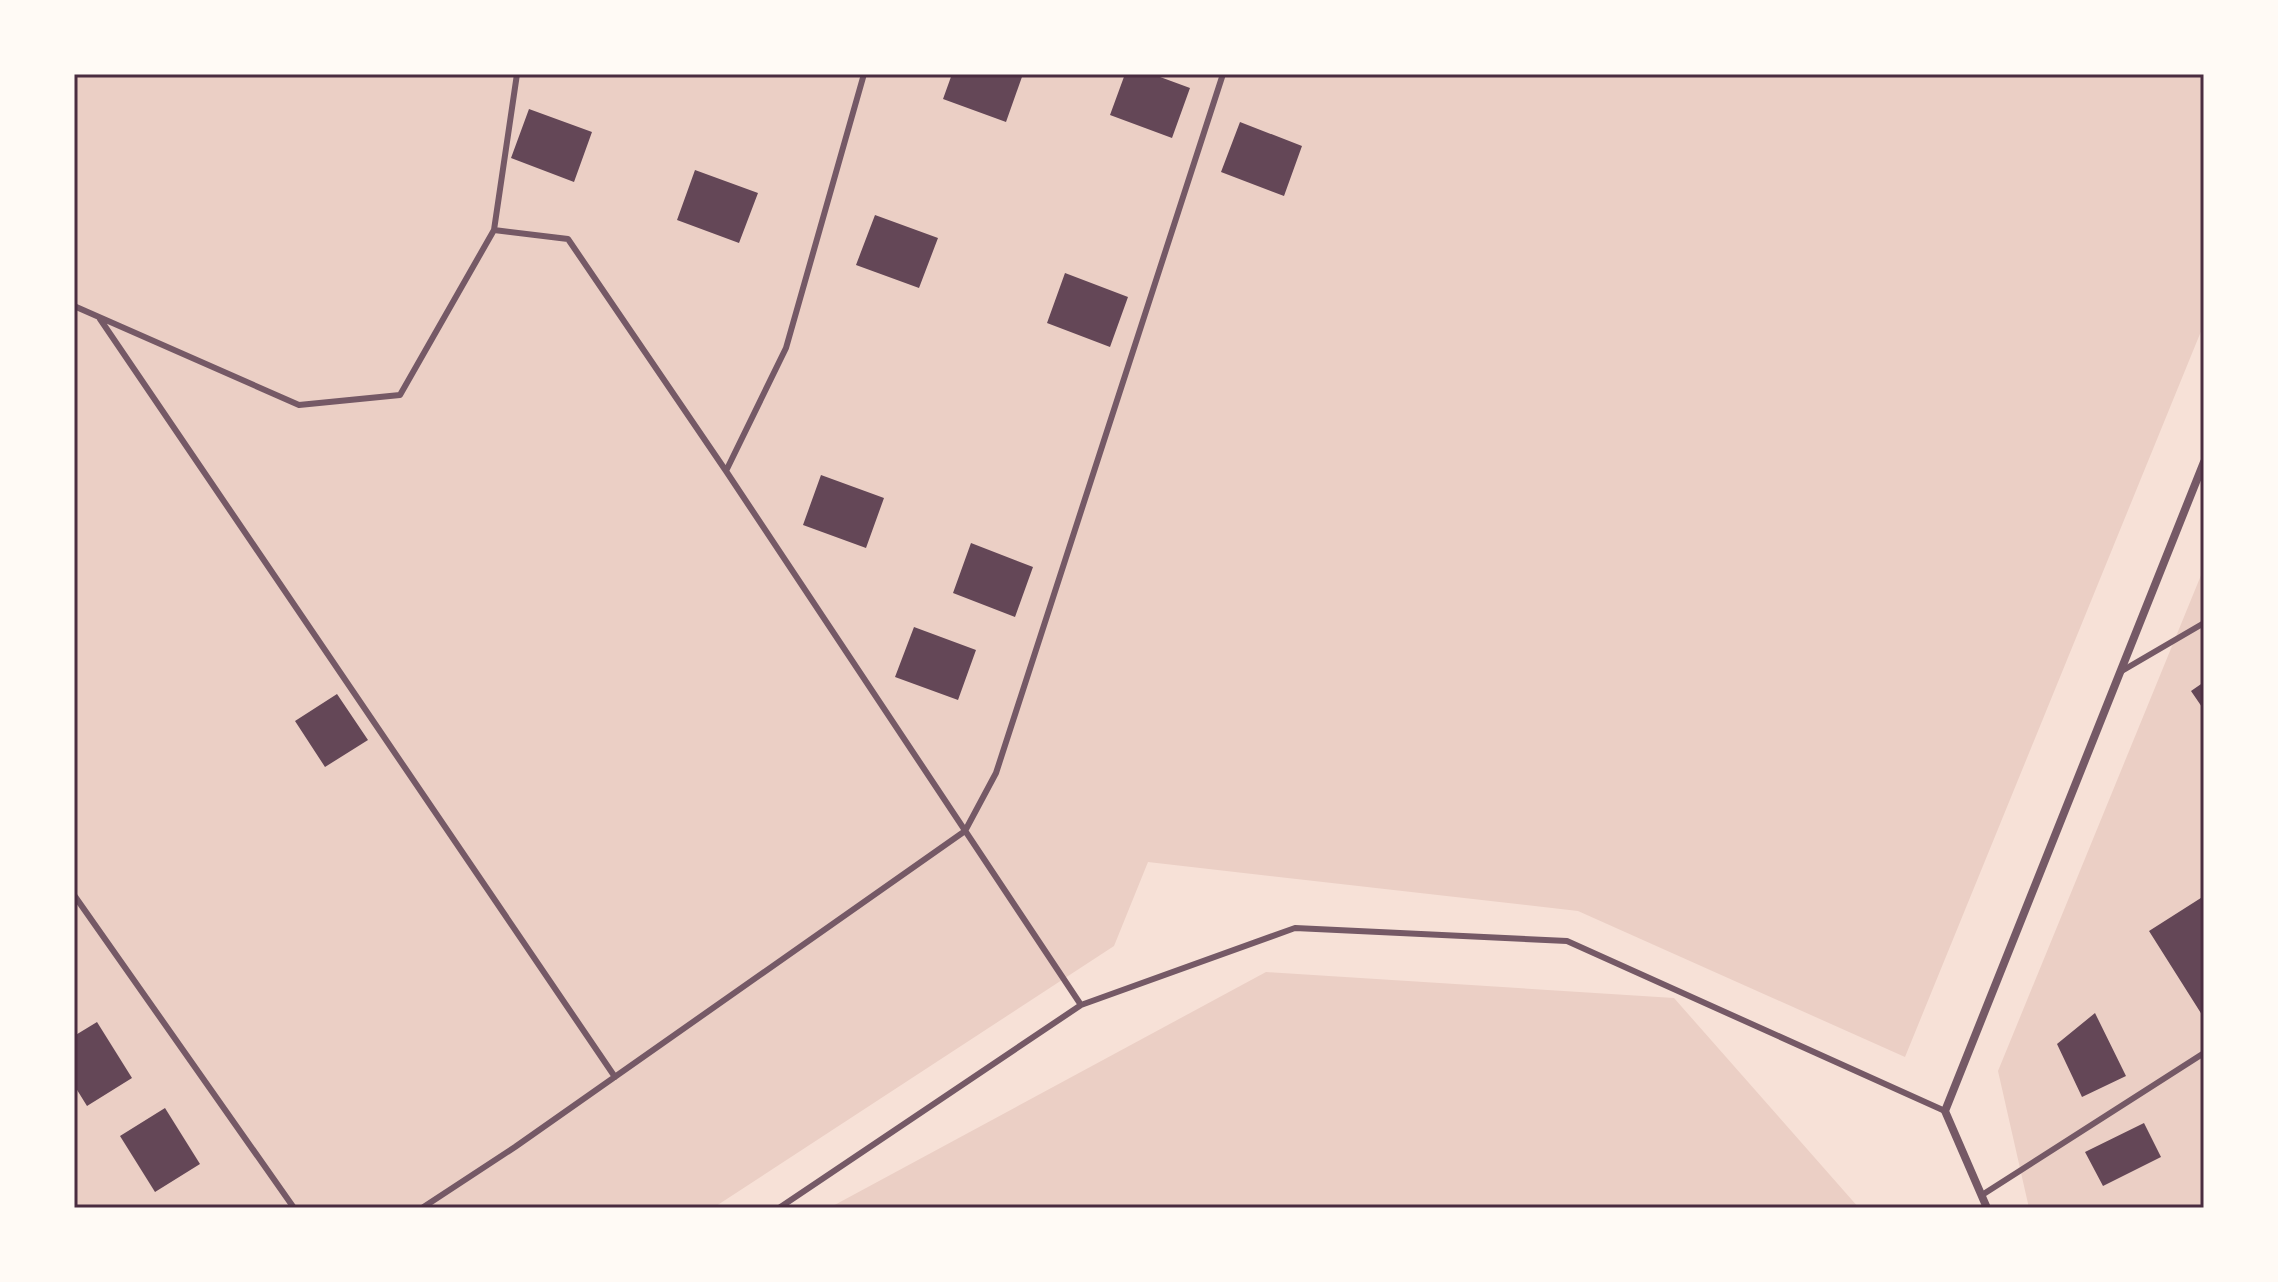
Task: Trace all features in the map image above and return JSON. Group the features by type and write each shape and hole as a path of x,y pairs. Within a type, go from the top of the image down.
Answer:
{"street":[{"path":"1987,1208 1945,1111 2204,462"}],"lane":[{"path":"74,306 299,405 400,395 494,230 517,74"},
{"path":"726,471 786,348 864,74"},
{"path":"422,1208 515,1147 965,831 996,773 1223,74"},
{"path":"494,230 568,239 1081,1005"},
{"path":"98,316 615,1077"},
{"path":"2120,672 2204,623"},
{"path":"74,895 294,1208"},
{"path":"779,1208 1081,1005 1295,928 1567,941 1945,1111"},
{"path":"1982,1195 2204,1053"}],"shaded area":[{"path":"74,74 2204,74 2204,324 1905,1057 1578,911 1148,862 1114,946 713,1208 74,1208"},
{"path":"2204,568 2204,1208 2029,1208 1998,1071"},
{"path":"1266,972 1674,998 1859,1208 829,1208"}],"building":[{"path":"952,74 1023,74 1006,122 943,99"},
{"path":"1125,74 1152,74 1190,88 1172,138 1110,115"},
{"path":"529,109 592,132 574,182 511,158"},
{"path":"1240,122 1302,146 1284,196 1221,172"},
{"path":"695,170 758,193 739,243 677,220"},
{"path":"875,215 938,238 919,288 856,265"},
{"path":"1065,273 1128,297 1110,347 1047,323"},
{"path":"821,475 884,498 866,548 803,525"},
{"path":"971,543 1033,567 1015,617 953,593"},
{"path":"914,627 976,650 958,700 895,677"},
{"path":"2204,682 2204,710 2191,691"},
{"path":"337,694 368,740 325,767 295,721"},
{"path":"2204,896 2204,1018 2149,931"},
{"path":"2095,1013 2126,1076 2082,1097 2057,1044"},
{"path":"97,1022 132,1078 87,1106 74,1085 74,1036"},
{"path":"165,1108 200,1164 155,1192 120,1136"},
{"path":"2144,1123 2161,1157 2103,1186 2085,1152"}]}
